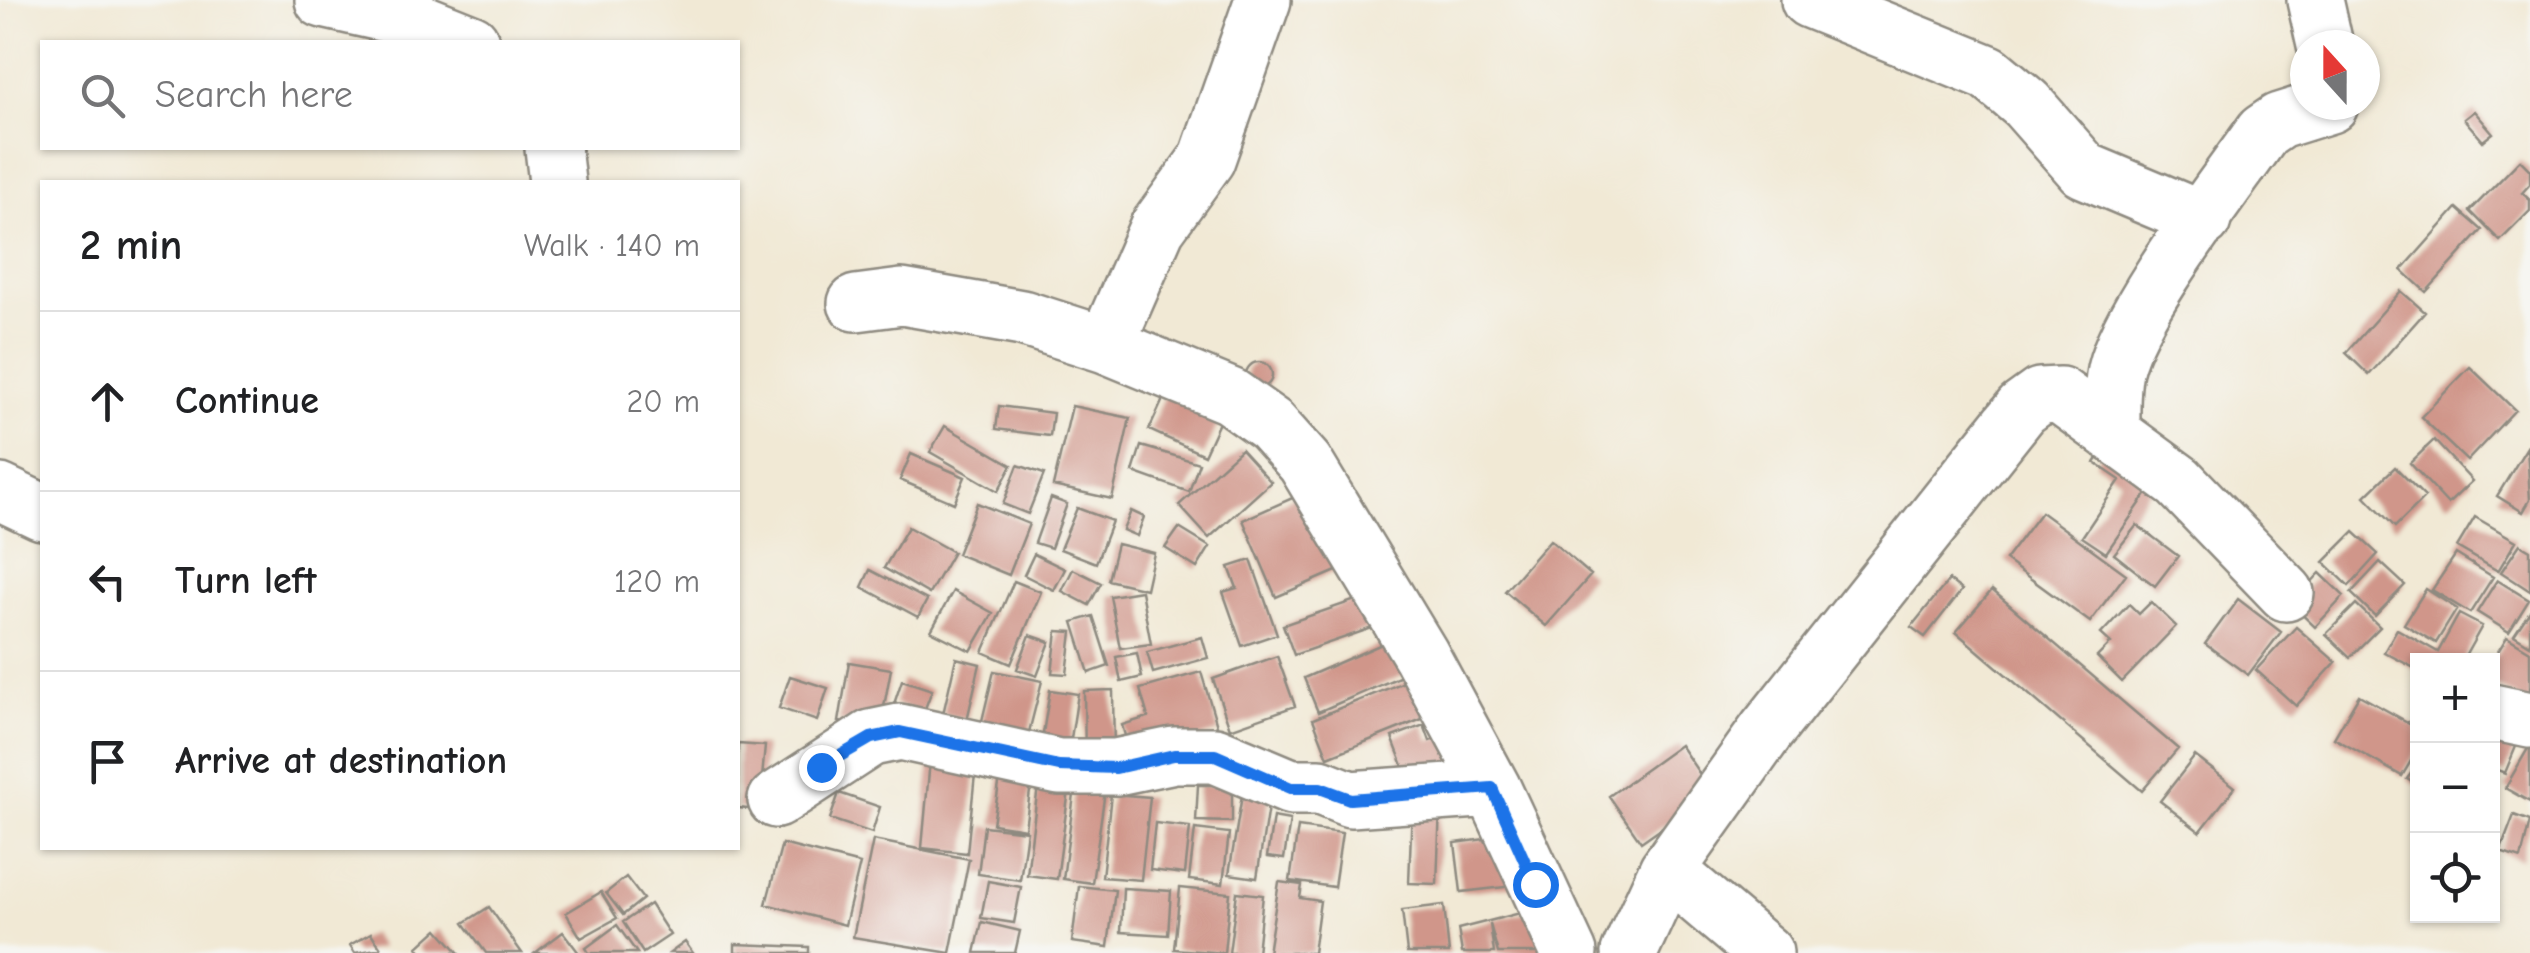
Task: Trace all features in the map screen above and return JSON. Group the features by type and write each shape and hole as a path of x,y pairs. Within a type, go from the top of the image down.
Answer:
{"street":[{"path":"323,0 421,22 466,40"},
{"path":"1106,344 1157,228 1207,158 1233,95 1263,0"},
{"path":"1810,0 1988,73 2026,104 2084,170 2203,220"},
{"path":"2315,0 2322,30"},
{"path":"2112,433 2115,372 2121,351 2264,132 2290,118"},
{"path":"553,150 558,180"},
{"path":"856,303 902,298 1022,318 1106,344 1230,396 1271,425 1306,463 1421,655 1492,788 1568,953"},
{"path":"1629,953 1667,870 1767,730 2022,410 2040,396 2060,395 2179,482 2286,593"},
{"path":"0,492 40,511"},
{"path":"2500,714 2530,720"},
{"path":"776,800 871,738 900,732 1059,766 1116,768 1174,755 1215,755 1291,788 1320,788 1350,799 1492,788"},
{"path":"1667,870 1765,953"}],"building":[{"path":"2474,111 2493,133 2483,141 2464,119"},
{"path":"2520,160 2530,170 2530,184 2522,193 2530,200 2530,211 2500,241 2470,211"},
{"path":"2457,208 2482,230 2426,292 2402,270"},
{"path":"2401,291 2425,312 2369,375 2346,353"},
{"path":"1259,362 1268,366 1272,375 1268,384 1259,388 1250,384 1246,375 1250,366"},
{"path":"2470,367 2515,410 2467,461 2421,417"},
{"path":"1166,393 1221,418 1204,455 1149,430"},
{"path":"999,406 1053,413 1050,436 996,429"},
{"path":"1072,406 1130,418 1112,499 1053,486"},
{"path":"945,426 1012,465 998,491 930,452"},
{"path":"2434,440 2472,481 2448,504 2410,463"},
{"path":"2109,442 2159,476 2106,553 2082,537 2120,480 2095,463"},
{"path":"1141,446 1199,463 1189,492 1133,472"},
{"path":"2527,447 2530,500 2523,512 2497,496"},
{"path":"1241,449 1271,482 1209,538 1179,505"},
{"path":"911,454 965,477 954,503 900,480"},
{"path":"1018,465 1044,474 1028,514 1003,504"},
{"path":"2395,467 2425,497 2395,527 2365,496"},
{"path":"1315,488 1348,566 1276,597 1243,520"},
{"path":"1051,498 1067,504 1051,548 1035,543"},
{"path":"977,503 1029,524 1009,575 957,554"},
{"path":"1077,508 1112,521 1096,563 1060,549"},
{"path":"1131,511 1144,517 1137,536 1123,530"},
{"path":"2041,512 2126,574 2090,622 2005,560"},
{"path":"2475,517 2516,541 2498,571 2457,547"},
{"path":"2137,525 2178,556 2155,586 2114,554"},
{"path":"908,527 953,552 929,594 884,568"},
{"path":"1179,528 1210,547 1197,568 1165,548"},
{"path":"2354,532 2378,554 2349,586 2324,562"},
{"path":"1550,540 1591,575 1546,626 1505,591"},
{"path":"1117,544 1154,553 1146,589 1108,580"},
{"path":"2520,544 2530,550 2530,591 2501,572"},
{"path":"1034,554 1065,569 1054,590 1024,575"},
{"path":"2456,554 2493,577 2470,613 2432,590"},
{"path":"1251,560 1277,634 1242,646 1223,592 1237,588 1229,567"},
{"path":"2380,562 2405,585 2375,616 2351,593"},
{"path":"1073,569 1101,583 1089,605 1062,591"},
{"path":"870,570 927,600 918,617 862,587"},
{"path":"2320,573 2344,596 2315,627 2291,604"},
{"path":"1949,580 1962,590 1925,637 1911,627"},
{"path":"2497,580 2529,600 2509,632 2477,612"},
{"path":"1014,581 1041,592 1011,664 983,652"},
{"path":"2426,589 2457,609 2436,643 2404,624"},
{"path":"1992,590 2178,749 2142,791 1956,632"},
{"path":"953,591 993,613 971,651 931,631"},
{"path":"1141,591 1151,644 1120,648 1110,596"},
{"path":"1370,595 1381,625 1294,655 1283,625"},
{"path":"2238,599 2281,632 2248,675 2205,644"},
{"path":"2151,602 2176,626 2122,682 2097,657 2111,643 2101,634 2129,604 2139,614"},
{"path":"2356,604 2380,627 2350,657 2326,634"},
{"path":"2530,611 2530,645 2514,635"},
{"path":"2459,614 2482,626 2467,653 2410,653 2410,666 2384,652 2397,629 2438,652"},
{"path":"1093,616 1109,666 1089,673 1073,622"},
{"path":"2296,627 2336,662 2296,706 2256,670"},
{"path":"1057,631 1072,632 1067,674 1052,673"},
{"path":"1030,635 1050,642 1037,676 1017,669"},
{"path":"1202,637 1208,658 1153,673 1147,652"},
{"path":"1398,637 1413,671 1318,712 1304,678"},
{"path":"2507,637 2530,651 2530,706 2500,688 2497,653"},
{"path":"1137,653 1142,677 1121,682 1116,657"},
{"path":"1277,656 1295,706 1230,729 1213,679"},
{"path":"956,658 980,664 967,720 943,714"},
{"path":"849,662 891,669 880,728 839,722"},
{"path":"994,671 1042,681 1027,740 980,729"},
{"path":"1201,672 1219,732 1131,757 1122,725 1148,717 1140,689"},
{"path":"790,676 828,688 817,721 779,708"},
{"path":"1416,677 1432,715 1328,757 1313,719"},
{"path":"902,680 932,690 923,714 894,704"},
{"path":"1050,690 1078,694 1069,751 1041,746"},
{"path":"1113,690 1114,757 1085,758 1084,691"},
{"path":"2359,695 2410,724 2410,762 2402,776 2334,738"},
{"path":"2500,722 2522,732 2505,773 2500,771"},
{"path":"1424,725 1430,741 1455,732 1468,766 1412,789 1392,737"},
{"path":"740,744 765,746 759,810 740,808"},
{"path":"1680,745 1712,792 1641,842 1609,796"},
{"path":"2530,745 2530,802 2505,788"},
{"path":"2195,756 2235,787 2200,832 2160,801"},
{"path":"930,760 976,764 967,853 922,848"},
{"path":"1002,764 1033,768 1025,829 993,824"},
{"path":"1039,778 1070,782 1057,879 1027,875"},
{"path":"1244,783 1271,787 1257,878 1229,874"},
{"path":"1198,785 1232,785 1232,822 1196,821"},
{"path":"1075,787 1105,791 1092,883 1063,879"},
{"path":"839,793 880,807 872,833 830,819"},
{"path":"1111,794 1150,797 1141,880 1102,877"},
{"path":"1412,806 1440,807 1437,884 1409,883"},
{"path":"2514,815 2530,821 2521,859 2500,852"},
{"path":"1273,817 1290,820 1284,859 1267,857"},
{"path":"1155,823 1190,827 1185,874 1150,870"},
{"path":"984,826 1027,831 1020,880 978,874"},
{"path":"1298,827 1342,833 1334,887 1290,881"},
{"path":"1195,829 1229,833 1223,884 1189,880"},
{"path":"1508,836 1514,886 1461,892 1455,843"},
{"path":"873,840 969,859 950,953 853,937"},
{"path":"782,844 860,864 845,925 766,904"},
{"path":"626,877 643,899 623,915 606,893"},
{"path":"988,881 1021,887 1014,923 981,918"},
{"path":"1279,882 1302,885 1300,898 1320,901 1313,953 1268,953"},
{"path":"1079,886 1115,890 1108,947 1072,942"},
{"path":"1123,888 1171,891 1168,935 1121,932"},
{"path":"1180,888 1230,893 1224,953 1174,949"},
{"path":"601,892 617,918 581,938 566,913"},
{"path":"1237,892 1263,895 1257,953 1229,953"},
{"path":"650,904 670,935 643,953 623,922"},
{"path":"1444,905 1449,953 1407,953 1402,910"},
{"path":"489,907 522,953 486,953 464,923"},
{"path":"1532,910 1545,953 1498,953 1490,924 1494,953 1462,953 1458,929"},
{"path":"982,922 1020,931 1015,953 975,953"},
{"path":"617,925 637,953 589,953 586,948"},
{"path":"438,929 459,953 423,953 418,947"},
{"path":"563,932 579,953 535,953"},
{"path":"371,933 381,948 355,953 350,945"},
{"path":"685,942 693,953 670,953"},
{"path":"735,944 809,947 809,953 735,953"}],"route":[{"path":"821,767 871,738 900,732 1059,766 1116,768 1174,755 1215,755 1291,788 1320,788 1350,799 1492,788 1535,884"}]}
